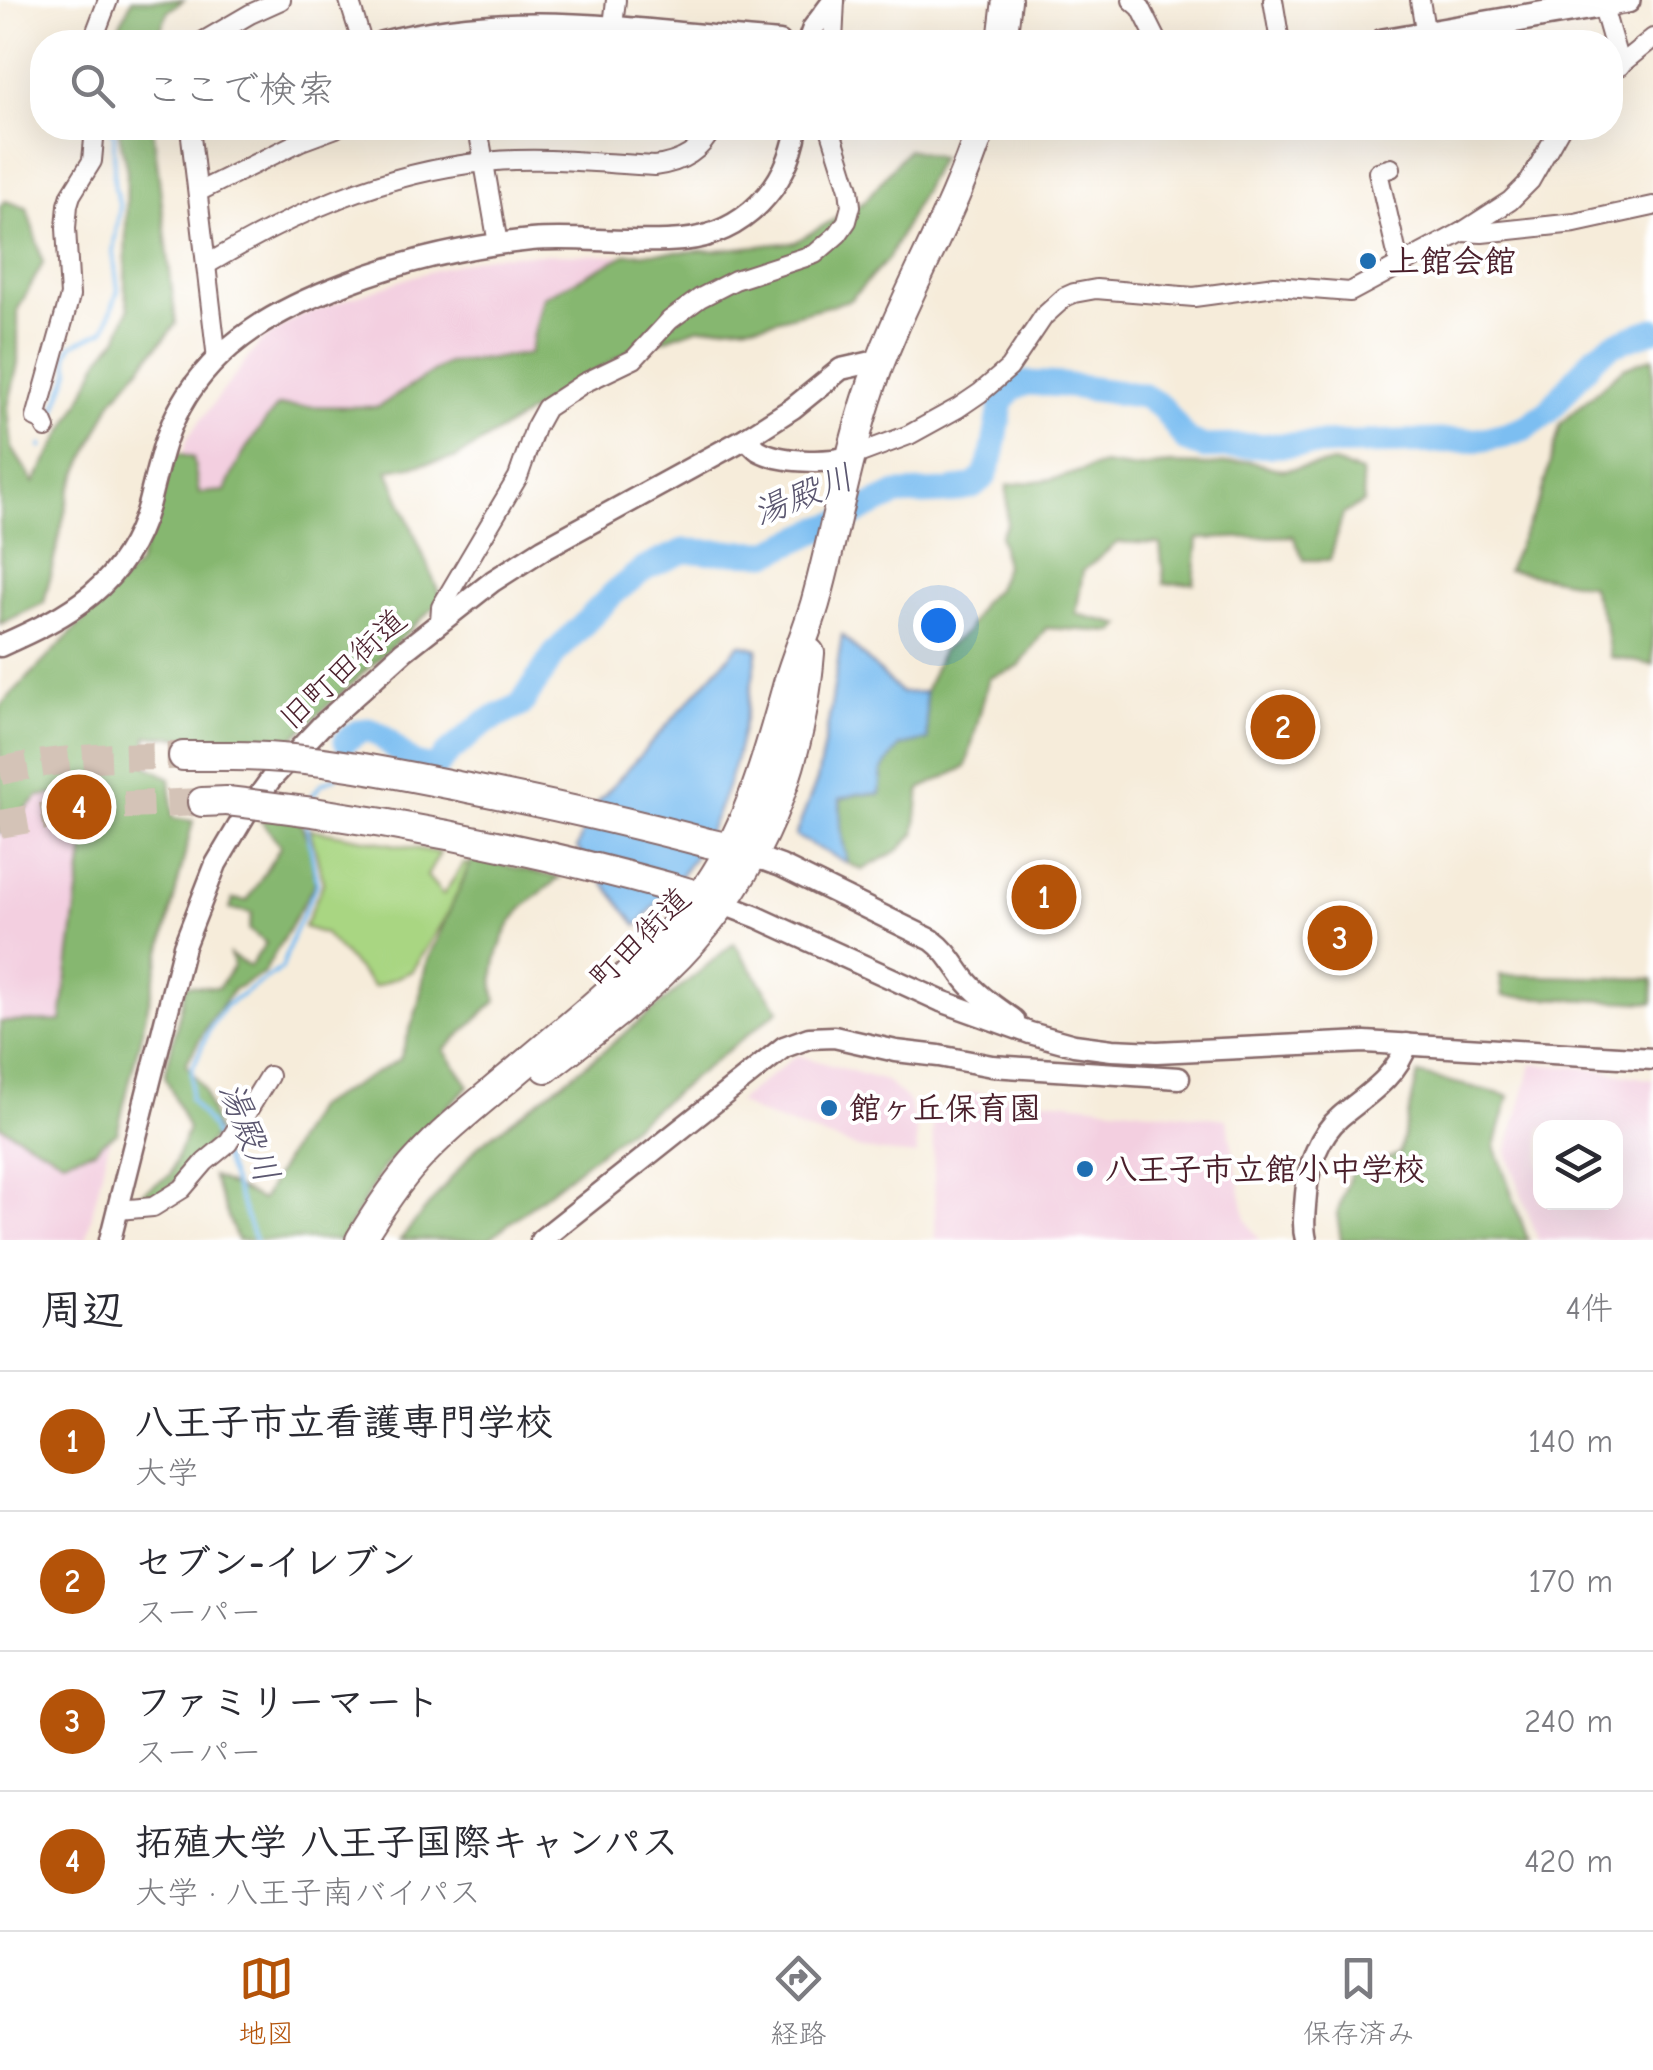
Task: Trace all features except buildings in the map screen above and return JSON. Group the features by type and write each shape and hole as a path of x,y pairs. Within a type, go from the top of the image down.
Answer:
{"main road":[{"path":"1003,30 1006,0"},
{"path":"1445,30 1525,9 1610,2"},
{"path":"850,457 898,316 976,140"},
{"name":"町田街道","path":"360,1240 398,1183 439,1137 647,956 700,896 731,849 764,771 814,606 850,457"},
{"path":"184,756 313,759 369,767 614,819 731,849"},
{"path":"215,801 417,828 700,896"},
{"name":"町田街道","path":"380,1240 424,1176 445,1154 517,1090 664,972 700,896"}],"street":[{"path":"97,30 108,0"},
{"path":"222,30 281,0"},
{"path":"349,0 358,30"},
{"path":"613,26 616,0"},
{"path":"811,30 834,0"},
{"path":"833,30 834,0"},
{"path":"1132,0 1141,8 1152,30"},
{"path":"1273,0 1278,30"},
{"path":"1420,0 1425,30"},
{"path":"1610,2 1612,30"},
{"path":"485,30 523,22 646,30"},
{"path":"1623,62 1653,38"},
{"path":"46,428 36,418 70,296 68,205 92,160 94,140"},
{"path":"192,140 217,359"},
{"path":"198,192 301,140"},
{"path":"480,140 498,244"},
{"path":"206,265 331,201 399,179 484,162 566,160 665,165 683,159 706,140"},
{"path":"0,646 68,613 95,592 116,568 142,522 175,416 194,384 258,324 344,284 422,258 498,244 561,239 682,240 719,231 741,220 769,195 790,158 794,140"},
{"path":"440,621 442,607 518,477 534,428 546,408 584,383 634,359 670,320 700,298 735,280 815,254 838,234 850,206 850,188 834,140"},
{"path":"746,438 758,450 792,459 828,461 910,435 958,408 1009,368 1044,316 1074,292 1096,288 1194,297 1275,286 1350,292 1462,232 1523,190 1554,140"},
{"path":"1390,168 1378,172 1400,267"},
{"path":"1462,232 1575,223 1653,206"},
{"name":"旧町田街道","path":"110,1240 180,959 202,895 225,848 272,779 302,744 440,621 493,581 543,549 746,438 841,369 881,360"},
{"path":"731,849 781,866 932,940 947,952 979,994 1030,1033"},
{"path":"700,896 941,1000 1030,1033 1074,1044 1157,1052 1365,1042 1653,1059"},
{"path":"541,1240 784,1047 808,1038 834,1036 872,1047 992,1066 1179,1078"},
{"path":"1306,1240 1306,1188 1321,1140 1337,1119 1364,1100 1396,1066 1407,1044"},
{"path":"118,1210 153,1206 182,1189 228,1143 269,1076"}],"shaded area":[{"path":"487,256 710,256 374,462 265,736 149,737 168,906 159,927 86,1240 0,1240 0,729 149,568 188,437 261,341 299,316 414,276"},
{"name":"館ヶ丘保育園","path":"797,1055 886,1081 909,1102 916,1127 917,1155 864,1150 759,1114 737,1102"},
{"path":"1532,1064 1589,1068 1653,1080 1653,1240 1538,1240 1507,1152"},
{"name":"八王子市立館小中学校","path":"973,1092 1227,1119 1246,1219 1259,1240 936,1240 932,1115"}],"green space":[{"path":"132,0 184,0 168,11 161,30 117,30"},
{"path":"121,140 154,140 176,324 112,401 70,490 44,603 0,624 0,206 5,201 27,208 43,263 18,309 18,364 8,407 12,448 34,483 101,357 118,337 129,308 125,289 127,171"},
{"path":"908,149 940,157 888,259 850,300 765,323 697,328 624,354 456,458 388,470 442,600 293,738 147,736 147,766 170,778 173,818 193,821 117,1133 95,1150 63,1160 0,1126 0,1022 61,1021 84,847 69,829 66,794 39,796 0,833 0,706 138,565 175,453 193,458 199,493 225,491 248,446 278,406 378,407 447,363 529,354 543,297 627,254 795,242 864,202"},
{"path":"1653,357 1653,665 1610,657 1605,623 1590,585 1507,570 1540,498 1561,423 1623,368"},
{"path":"1248,461 1282,470 1334,463 1361,472 1364,502 1343,514 1330,560 1304,560 1293,536 1198,539 1194,583 1164,584 1160,544 1118,542 1083,571 1076,614 1122,625 1114,632 1046,628 1019,667 989,678 966,767 920,789 915,834 899,850 862,870 847,863 840,799 879,794 882,770 900,746 927,739 925,692 942,651 966,632 982,602 996,589 1005,566 1000,535 1007,524 1007,485 1059,478 1103,464 1131,468"},
{"path":"289,816 300,822 310,845 315,883 263,974 234,989 211,1019 186,1064 204,1089 217,1132 163,1193 141,1200 140,1194 170,1175 188,1129 165,1076 186,985 218,988 234,966 230,955 250,966 266,943 249,930 252,913 230,909 233,899 247,901 281,846 260,819"},
{"path":"310,829 440,853 427,876 443,895 464,863 469,865 452,907 412,971 374,987 325,934 304,927 323,883"},
{"path":"473,858 560,878 526,905 508,929 495,965 496,1001 444,1050 469,1086 384,1166 342,1240 237,1240 212,1176 262,1200 314,1108 400,1059 418,1006 426,963"},
{"path":"734,943 779,1010 488,1240 400,1240 478,1146 600,1054"},
{"path":"1500,975 1653,979 1653,1003 1503,996"},
{"path":"1418,1074 1509,1096 1495,1146 1528,1240 1341,1240 1337,1214 1351,1173 1399,1154"}],"water":[{"path":"842,635 901,693 925,692 928,740 900,746 882,770 880,794 840,799 847,863 795,836 817,780"},
{"path":"740,644 758,649 728,785 691,861 637,926 577,848 590,811"}],"waterway":[{"path":"50,424 70,371 67,355 72,345 105,330 118,290 113,251 120,207 114,185 114,140"},
{"name":"湯殿川","path":"346,741 356,733 373,731 411,762 435,768 484,723 521,705 555,653 614,593 645,568 684,551 768,553 897,494 946,492 973,486 985,476 992,456 1002,402 1013,389 1027,383 1144,396 1161,406 1187,441 1204,447 1478,440 1525,428 1548,412 1594,357 1613,344 1653,330"},
{"name":"湯殿川","path":"343,754 346,741"},
{"name":"湯殿川","path":"310,799 321,784 336,777"},
{"name":"湯殿川","path":"217,1142 190,1099 192,1069 210,1028 225,1006 282,968 317,884 306,823"},
{"name":"湯殿川","path":"223,1156 255,1240"}],"tunnel":[{"path":"0,771 92,758 183,756"},
{"path":"0,824 106,806 202,802"}],"place":[{"name":"上館会館","path":"1368,261"},
{"name":"セブン-イレブン","path":"1283,727"},
{"name":"拓殖大学 八王子国際キャンパス","path":"79,807"},
{"name":"八王子市立看護専門学校","path":"1044,897"},
{"name":"ファミリーマート","path":"1340,938"},
{"name":"館ヶ丘保育園","path":"829,1108"},
{"name":"八王子市立館小中学校","path":"1085,1169"}]}
